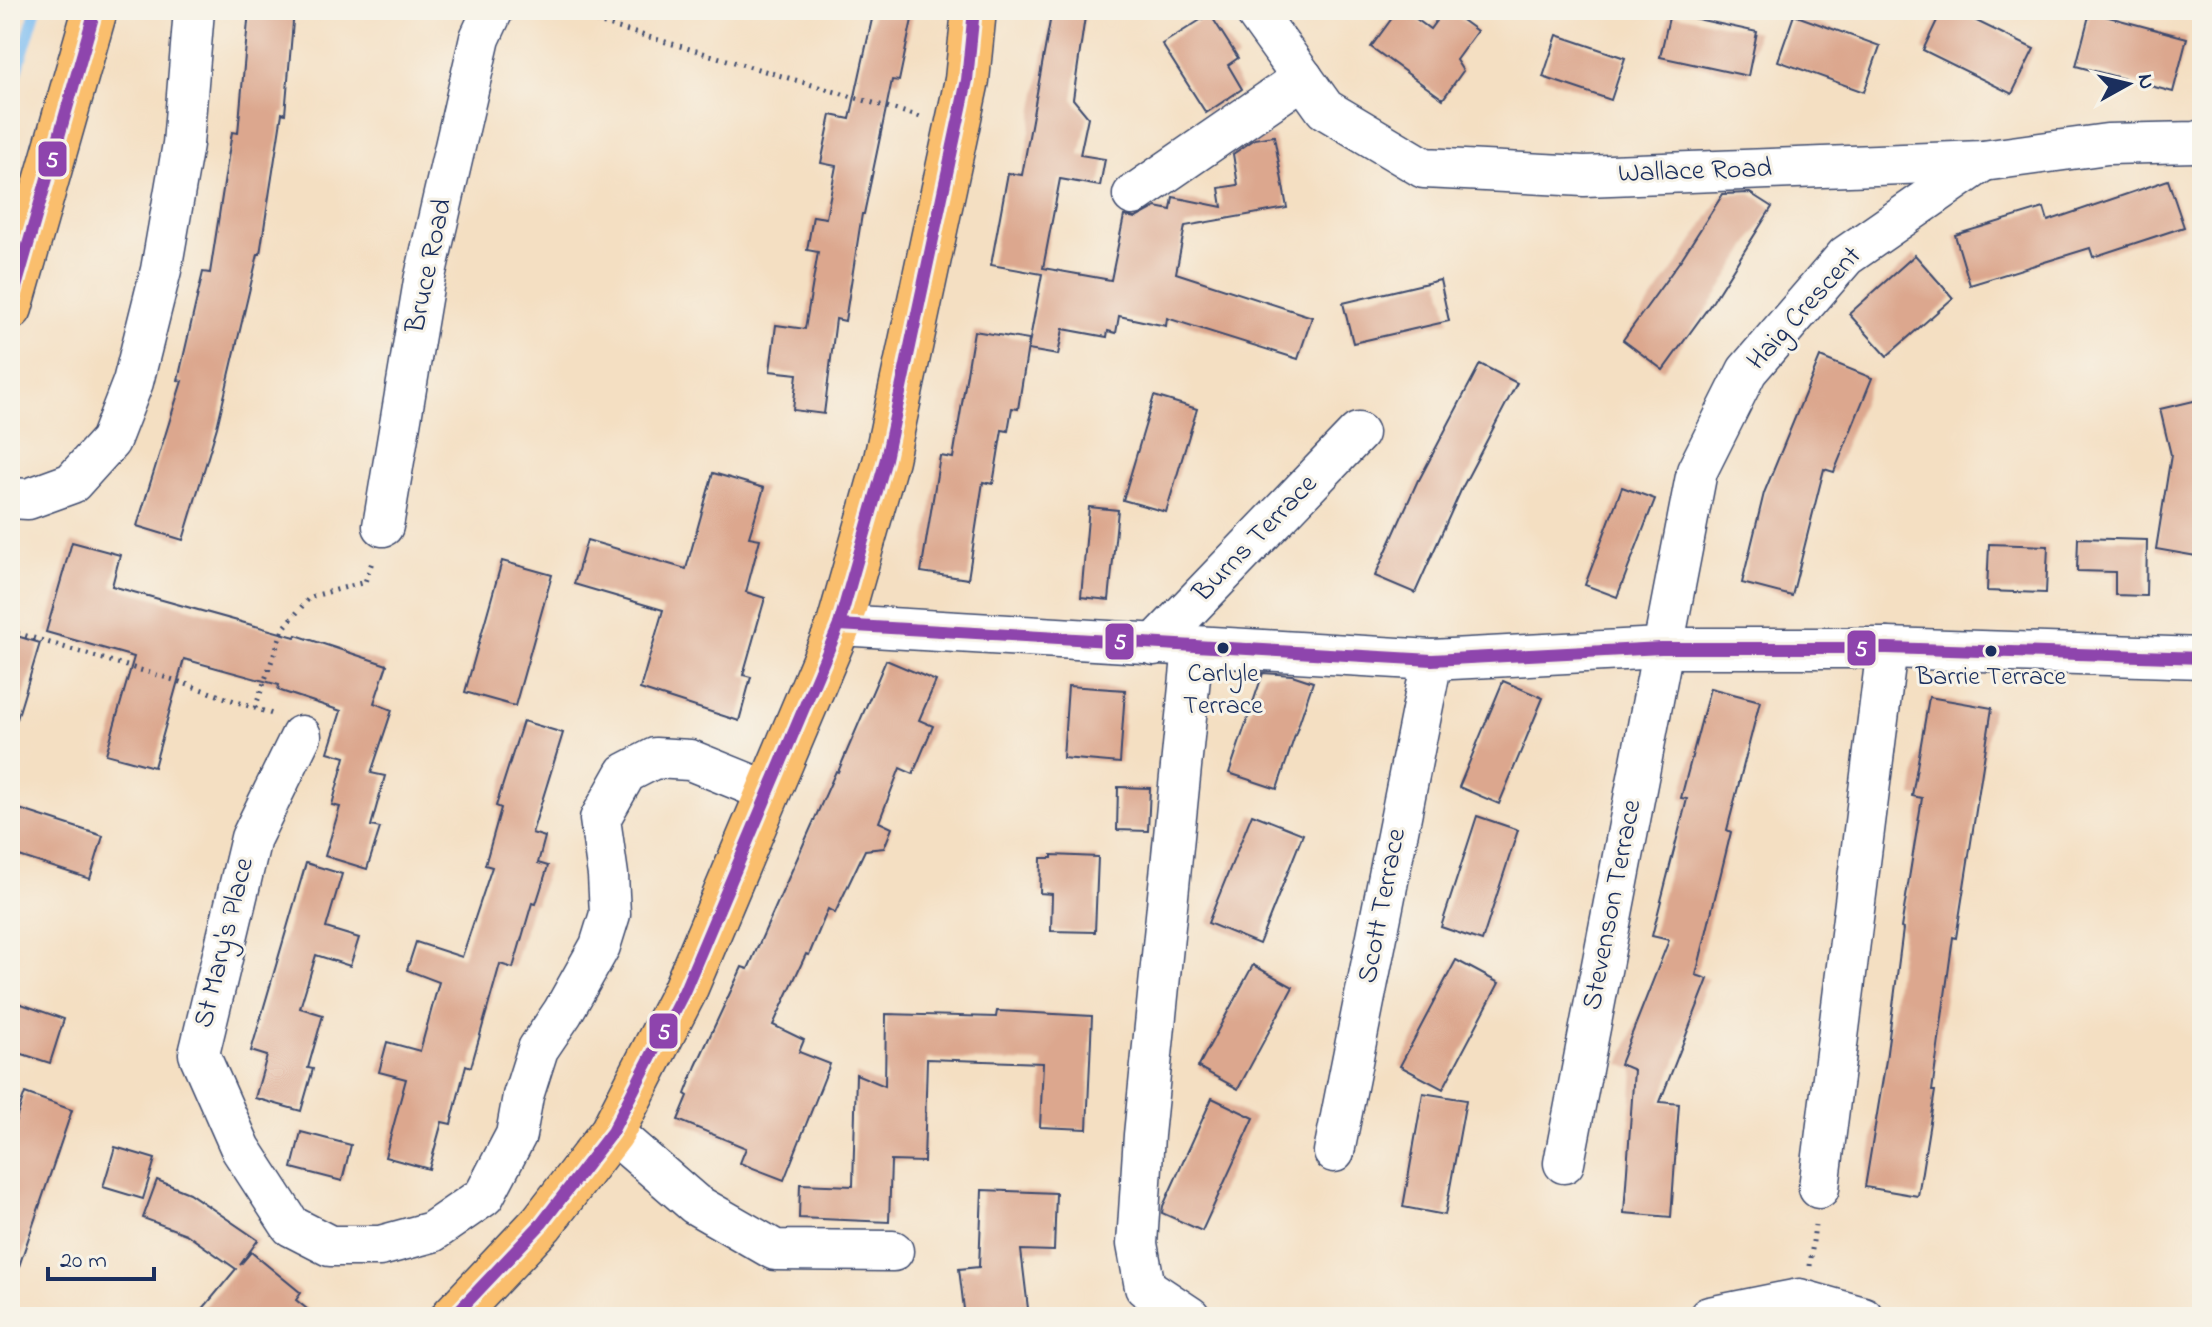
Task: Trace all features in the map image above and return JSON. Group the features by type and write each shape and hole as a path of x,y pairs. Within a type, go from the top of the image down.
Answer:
{"main road":[{"path":"10,308 95,10"},
{"path":"453,1317 542,1223 612,1132 684,992 839,625 886,459 967,80 974,10"}],"street":[{"path":"10,498 28,499 72,483 110,441 133,382 161,270 183,144 194,10"},
{"name":"Bruce Road","path":"383,526 424,281 480,38 493,10"},
{"name":"Wallace Road","path":"1254,10 1325,109 1424,168 1584,176 1983,161 2107,144 2202,140"},
{"path":"1133,195 1303,78"},
{"name":"Haig Crescent","path":"1661,648 1697,471 1747,371 1846,256 1983,161"},
{"name":"Burns Terrace","path":"1173,646 1358,433"},
{"path":"839,625 1432,660 1661,648 1887,648 2202,658"},
{"path":"1173,646 1137,1244 1145,1287 1190,1317"},
{"name":"Stevenson Terrace","path":"1564,1163 1661,648"},
{"path":"1819,1188 1887,648"},
{"name":"Scott Terrace","path":"1334,1152 1432,660"},
{"name":"St Mary's Place","path":"301,736 251,838 199,1054 241,1149 291,1226 330,1246 380,1246 432,1232 484,1196 516,1135 523,1096 538,1049 600,946 610,914 600,819 626,773 655,758 690,760 769,792"},
{"path":"612,1132 695,1204 775,1250 893,1251"},
{"path":"1709,1317 1799,1299 1863,1317"}],"path":[{"path":"557,10 957,127"},
{"path":"10,631 252,707 283,629 310,597 365,582 383,526"},
{"path":"1799,1299 1812,1261 1819,1188"}],"building":[{"path":"249,10 294,10 285,114 282,113 260,254 217,427 183,540 137,526 182,381 178,380 203,272 210,273 232,132 238,133"},
{"path":"874,10 914,10 899,81 892,80 862,214 845,321 836,319 824,414 793,410 797,374 770,371 776,325 805,329 818,252 807,250 813,216 826,218 836,166 821,163 831,115 850,119"},
{"path":"1052,10 1086,10 1073,99 1088,117 1080,155 1105,159 1100,186 1060,179 1043,268 1111,280 1124,216 1136,218 1156,207 1171,210 1173,197 1222,207 1219,188 1238,185 1233,154 1255,139 1274,136 1287,208 1185,226 1176,273 1312,317 1298,359 1167,318 1166,326 1119,316 1116,333 1108,331 1107,337 1063,329 1058,355 1028,350 1042,274 991,265 1008,173 1022,175"},
{"path":"1398,10 1404,10 1430,29 1444,10 1448,10 1477,31 1456,60 1463,71 1443,99 1371,47"},
{"path":"1942,10 1954,10 2034,49 2012,94 1923,50"},
{"path":"2090,12 2187,38 2173,92 2076,66"},
{"path":"1670,13 1757,32 1748,76 1660,57"},
{"path":"1210,14 1238,58 1228,65 1242,89 1206,113 1162,44"},
{"path":"1794,15 1880,46 1864,92 1778,61"},
{"path":"1557,35 1625,58 1611,100 1543,77"},
{"path":"2168,180 2184,227 2093,257 2090,248 1970,285 1955,235 2044,208 2048,221"},
{"path":"1750,193 1772,207 1713,301 1663,370 1623,340 1723,194"},
{"path":"1915,255 1953,298 1887,356 1849,314"},
{"path":"1440,280 1449,321 1353,343 1343,303"},
{"path":"974,331 1029,340 1018,409 1012,408 1008,431 1002,430 993,484 983,482 968,579 921,572 940,456 953,458"},
{"path":"1820,357 1872,378 1834,472 1824,469 1792,596 1742,583 1764,493"},
{"path":"1480,364 1517,383 1462,488 1415,593 1375,576 1418,480"},
{"path":"1154,396 1197,409 1166,512 1123,500"},
{"path":"2202,399 2202,428 2194,430 2202,468 2202,557 2156,549 2171,455 2160,409"},
{"path":"713,473 764,488 749,537 760,539 746,592 765,598 743,675 751,677 739,721 640,689 663,610 574,584 587,540 686,569"},
{"path":"1622,487 1655,499 1617,597 1585,585"},
{"path":"1089,507 1118,510 1109,600 1081,597"},
{"path":"2078,538 2147,540 2146,596 2115,595 2115,572 2077,571"},
{"path":"72,542 120,555 112,586 296,635 387,665 374,703 392,710 371,773 385,776 371,826 380,828 367,869 325,856 340,807 332,805 345,757 328,752 341,711 278,690 279,685 184,659 154,767 106,754 134,657 46,632"},
{"path":"1989,544 2048,546 2046,593 1987,591"},
{"path":"502,561 552,575 515,706 465,692"},
{"path":"10,634 40,643 17,719 10,718"},
{"path":"886,660 936,681 919,720 933,726 913,774 900,768 879,822 892,828 884,848 865,850 835,913 828,909 809,955 806,954 773,1025 804,1040 799,1052 830,1064 784,1180 740,1163 746,1148 678,1120 696,1066 742,967 748,969"},
{"path":"1263,673 1292,675 1313,682 1277,789 1229,773"},
{"path":"1503,681 1543,698 1499,804 1459,787"},
{"path":"1068,686 1125,690 1120,763 1063,758"},
{"path":"1710,688 1760,701 1727,830 1731,832 1696,975 1708,979 1660,1102 1679,1104 1671,1217 1624,1213 1634,1070 1620,1064 1669,940 1652,936 1687,799 1681,798"},
{"path":"1929,697 1992,708 1956,938 1953,937 1932,1091 1935,1091 1918,1196 1865,1187 1922,798 1912,796"},
{"path":"523,721 563,733 532,833 545,837 538,863 548,866 536,904 532,903 513,968 500,964 471,1067 466,1065 451,1124 442,1122 429,1169 385,1157 406,1079 379,1072 387,1042 420,1051 439,982 407,970 416,942 462,957 492,867 485,865 501,808 496,806"},
{"path":"1118,787 1150,788 1148,831 1117,830"},
{"path":"10,806 103,836 90,879 10,853"},
{"path":"1252,814 1303,834 1259,944 1208,923"},
{"path":"1477,816 1518,830 1482,941 1441,927"},
{"path":"1052,855 1098,857 1095,932 1051,931 1052,894 1040,893 1041,858 1052,858"},
{"path":"306,863 342,874 326,928 359,938 350,966 316,955 300,1008 323,1015 308,1068 313,1069 301,1111 255,1098 267,1056 251,1051"},
{"path":"1456,960 1499,983 1443,1089 1400,1066"},
{"path":"1253,965 1293,987 1238,1089 1198,1067"},
{"path":"10,1000 64,1019 50,1063 10,1050"},
{"path":"997,1011 1092,1016 1087,1129 1040,1127 1043,1063 927,1059 924,1162 891,1161 889,1222 799,1218 800,1184 853,1186 856,1074 885,1086 886,1014 996,1017"},
{"path":"25,1093 72,1110 15,1278 10,1277 10,1136"},
{"path":"1423,1093 1466,1100 1445,1215 1403,1207"},
{"path":"1212,1098 1254,1118 1202,1231 1162,1213"},
{"path":"301,1132 351,1145 342,1181 292,1168"},
{"path":"115,1147 155,1159 143,1199 103,1187"},
{"path":"157,1180 189,1193 258,1240 240,1265 251,1252 301,1293 296,1300 317,1317 196,1317 236,1269 186,1234 143,1218"},
{"path":"982,1190 1056,1193 1054,1251 1021,1250 1029,1317 965,1317 959,1269 979,1267"}],"waterway":[{"path":"10,96 36,10"}],"transit line":[{"name":"5","path":"10,308 95,10"},
{"name":"5","path":"453,1317 542,1223 612,1132 684,992 839,625 886,459 967,80 974,10"},
{"name":"5","path":"839,625 1432,660 1661,648 1887,648 2202,658"}],"place":[{"name":"Carlyle Terrace","path":"1223,648"},
{"name":"Barrie Terrace","path":"1991,651"}]}
